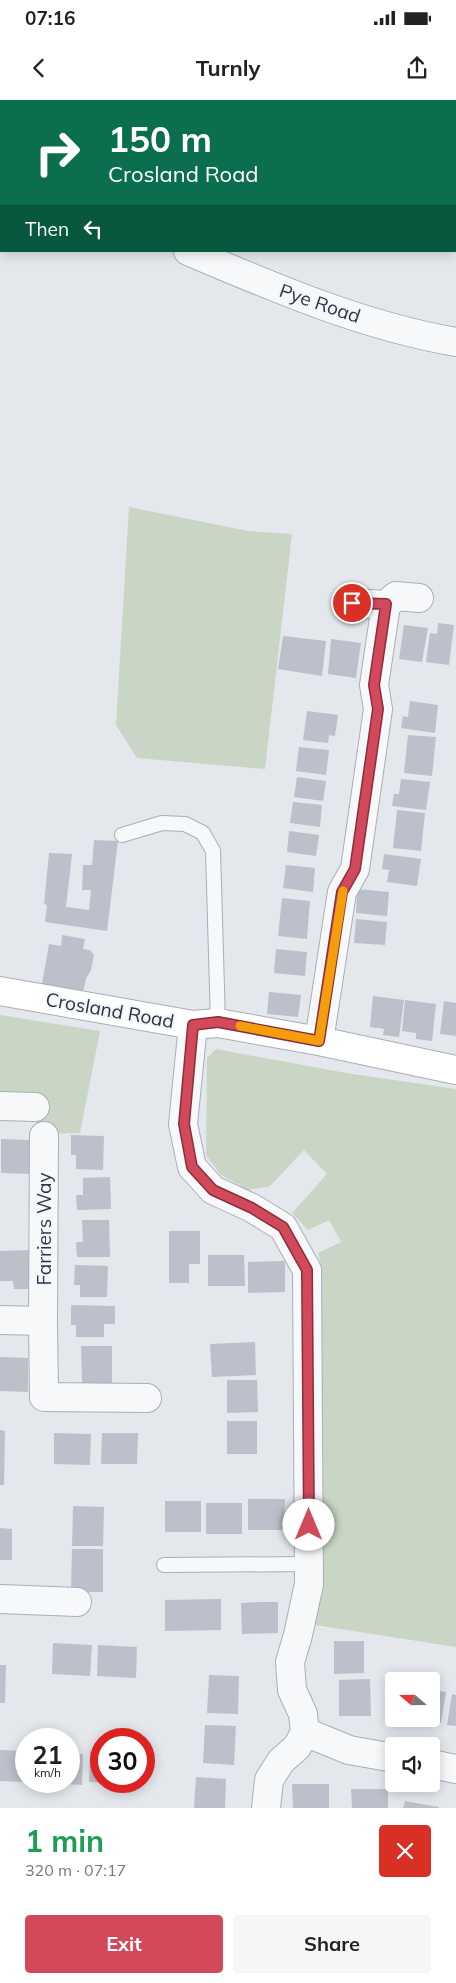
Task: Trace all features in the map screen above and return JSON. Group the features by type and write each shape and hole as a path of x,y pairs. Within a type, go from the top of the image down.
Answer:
{"street":[{"name":"Pye Road","path":"190,252 279,289 344,313 456,342"},
{"path":"352,603 386,604 396,596 419,598"},
{"path":"319,1041 342,892 355,869 378,709 374,685 386,604"},
{"name":"Crosland Road","path":"0,991 319,1041 456,1070"},
{"path":"206,1024 184,1124 192,1167 213,1190 252,1208 283,1227 307,1270 309,1584 290,1662 292,1690 303,1714 305,1732 297,1746 281,1761 269,1780 266,1808"},
{"path":"0,1106 35,1107"},
{"name":"Farriers Way","path":"44,1136 44,1397 147,1398"},
{"path":"0,1320 43,1321"},
{"path":"0,1599 77,1602"},
{"path":"305,1732 349,1750 385,1756"},
{"path":"440,1766 456,1769"}],"lane":[{"path":"122,835 162,823 184,824 203,833 213,851 215,878 206,1024"},
{"path":"164,1565 309,1564"}],"green space":[{"path":"129,507 248,531 292,534 265,769 137,758 116,725"},
{"path":"0,1015 100,1031 80,1133 36,1134 36,1097 0,1093"},
{"path":"216,1049 346,1073 456,1089 456,1647 315,1625 322,1588 321,1265 318,1253 341,1242 329,1220 308,1230 292,1213 327,1174 304,1150 270,1186 248,1190 221,1175 206,1155 207,1058"}],"building":[{"path":"438,623 454,625 449,665 426,662 430,633 437,634"},
{"path":"404,625 428,628 422,662 399,659"},
{"path":"283,636 326,641 322,676 278,669"},
{"path":"331,639 361,643 356,678 328,674"},
{"path":"410,701 438,705 435,733 401,728 403,716 408,717"},
{"path":"307,711 338,715 335,736 329,735 328,743 303,740"},
{"path":"408,735 436,737 432,776 404,773"},
{"path":"299,747 329,750 326,775 296,771"},
{"path":"297,777 326,781 323,801 294,797"},
{"path":"401,779 430,782 426,810 392,806 394,794 399,794"},
{"path":"293,802 322,805 320,827 290,823"},
{"path":"397,810 425,813 421,851 393,848"},
{"path":"289,831 319,835 316,856 287,852"},
{"path":"94,840 118,841 107,931 45,922 47,905 44,904 49,853 72,854 66,907 89,910 91,890 82,890 83,865 92,865"},
{"path":"384,854 421,859 417,886 387,882 389,870 382,869"},
{"path":"286,865 315,868 313,892 283,888"},
{"path":"357,889 389,892 387,916 356,913"},
{"path":"282,898 310,901 307,939 278,936"},
{"path":"356,919 387,922 385,945 354,943"},
{"path":"62,935 85,939 83,949 90,950 94,955 83,992 42,984 49,944 61,946"},
{"path":"276,949 307,952 305,976 274,973"},
{"path":"269,992 301,995 298,1017 267,1014"},
{"path":"373,996 404,1000 399,1037 383,1035 384,1029 370,1027"},
{"path":"405,1000 436,1004 432,1041 416,1039 416,1033 402,1031"},
{"path":"444,1001 456,1003 456,1036 440,1034"},
{"path":"71,1135 104,1136 103,1170 76,1169 76,1155 71,1155"},
{"path":"1,1139 32,1140 31,1174 1,1173"},
{"path":"110,1177 111,1209 77,1210 76,1195 83,1195 83,1178"},
{"path":"82,1220 109,1220 110,1257 77,1257 76,1242 83,1242"},
{"path":"169,1231 200,1231 200,1264 189,1264 189,1283 169,1283"},
{"path":"30,1250 30,1289 14,1289 13,1281 0,1281 0,1251"},
{"path":"208,1255 244,1255 245,1286 208,1286"},
{"path":"285,1261 285,1292 248,1293 248,1262"},
{"path":"75,1265 108,1266 107,1297 80,1297 80,1285 74,1285"},
{"path":"71,1305 115,1306 115,1324 104,1324 104,1337 76,1337 76,1325 71,1325"},
{"path":"255,1342 256,1375 212,1377 210,1344"},
{"path":"81,1346 112,1346 112,1383 82,1383"},
{"path":"0,1357 28,1358 28,1392 0,1391"},
{"path":"227,1380 257,1380 258,1412 227,1413"},
{"path":"227,1421 257,1421 257,1454 227,1454"},
{"path":"0,1430 5,1431 4,1485 0,1485"},
{"path":"54,1433 91,1434 90,1465 54,1464"},
{"path":"102,1433 138,1433 137,1464 101,1464"},
{"path":"248,1499 285,1499 284,1530 248,1530"},
{"path":"165,1501 201,1501 201,1532 165,1532"},
{"path":"206,1503 242,1503 242,1534 206,1534"},
{"path":"73,1506 104,1507 103,1546 72,1546"},
{"path":"0,1528 12,1529 12,1560 0,1560"},
{"path":"72,1549 103,1549 103,1592 71,1592"},
{"path":"221,1599 221,1630 165,1631 165,1600"},
{"path":"278,1602 278,1633 242,1634 241,1603"},
{"path":"334,1641 364,1641 364,1673 334,1674"},
{"path":"53,1643 92,1645 90,1676 52,1674"},
{"path":"98,1645 137,1647 136,1678 97,1676"},
{"path":"0,1665 6,1665 5,1703 0,1703"},
{"path":"209,1675 239,1676 238,1714 207,1713"},
{"path":"370,1679 371,1716 339,1716 339,1680"},
{"path":"440,1691 446,1692 440,1723"},
{"path":"452,1694 456,1695 456,1726 447,1725"},
{"path":"205,1725 236,1726 234,1765 203,1763"},
{"path":"0,1750 15,1751 15,1782 0,1781"},
{"path":"80,1754 83,1754 82,1785 80,1785"},
{"path":"196,1777 226,1779 225,1808 194,1808"},
{"path":"292,1784 329,1784 329,1808 293,1808"},
{"path":"351,1789 385,1789 385,1792 388,1792 388,1808 352,1808"},
{"path":"405,1801 439,1807 439,1808 403,1808"}],"slow traffic":[{"path":"240,1026 319,1041 343,891"}],"route":[{"path":"309,1525 307,1270 283,1227 252,1208 213,1190 192,1167 184,1124 193,1025 218,1022 319,1041 342,892 355,869 378,709 374,685 386,604 352,603"}]}
